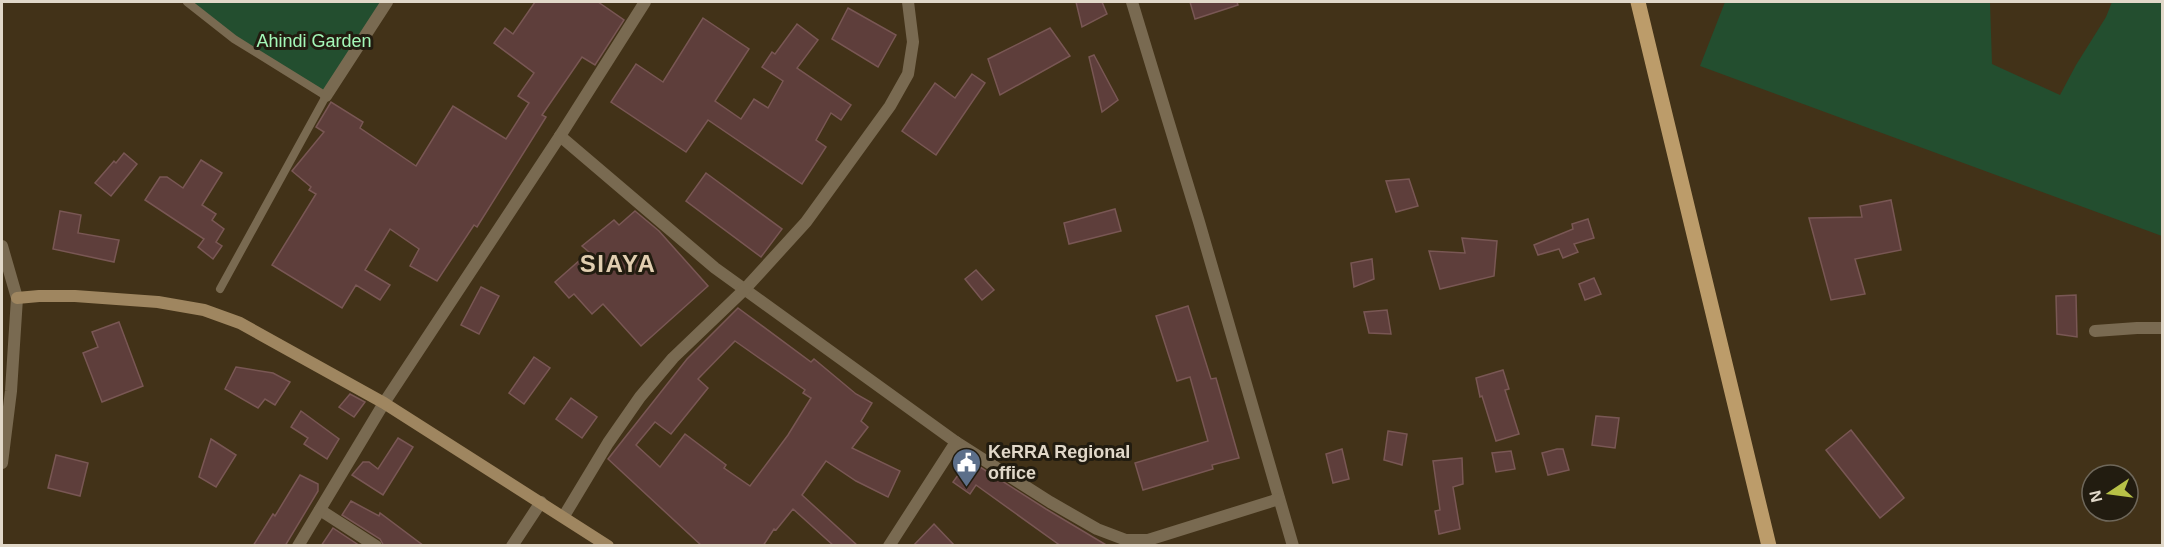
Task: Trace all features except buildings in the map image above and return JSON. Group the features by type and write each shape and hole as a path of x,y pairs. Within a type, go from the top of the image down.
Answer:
{"main road":[{"path":"1638,2 1769,546"},
{"path":"17,298 39,296 158,302 204,310 240,323 384,403 608,546"}],"street":[{"path":"326,96 387,2"},
{"path":"298,546 384,403 560,136 645,2"},
{"path":"564,516 608,443 640,397 673,358 744,290 806,222 858,151 908,74 913,42 908,2"},
{"path":"1132,2 1199,222 1293,546"},
{"path":"560,136 681,240 744,290 956,442 1097,529 1126,540 1148,540 1280,499"},
{"path":"2,246 17,298 6,390 2,463"},
{"path":"2095,331 2163,328"},
{"path":"889,546 956,442"},
{"path":"512,546 541,502"},
{"path":"320,510 376,546"}],"lane":[{"path":"187,2 234,39 326,96 220,289"}],"green space":[{"name":"Ahindi Garden","path":"182,2 391,2 326,96 224,32"},
{"path":"1725,2 1990,2 1992,64 2060,95 2106,17 2112,2 2162,2 2162,236 1700,66"}],"place":[{"name":"KeRRA Regional office","path":"967,488"}],"district":[{"name":"SIAYA","path":"618,264"}]}
